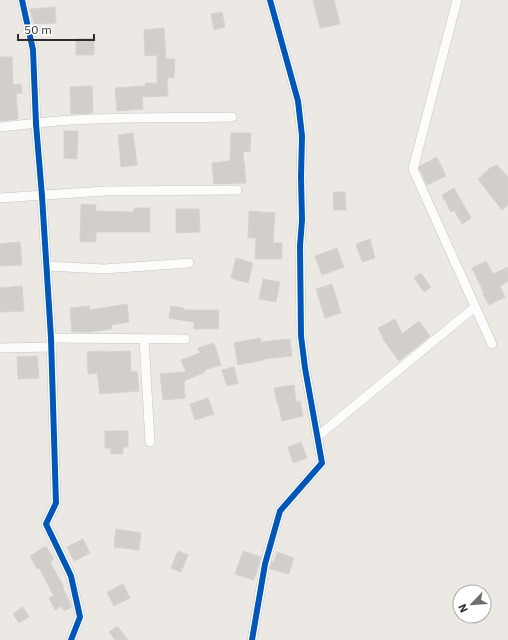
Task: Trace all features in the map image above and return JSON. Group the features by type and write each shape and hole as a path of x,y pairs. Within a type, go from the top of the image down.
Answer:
{"street":[{"path":"22,0 33,50 36,124 51,342 56,503 46,524 71,576 80,617 71,640"},
{"path":"252,640 265,564 280,511 322,463 305,368 301,336 300,246 302,220 302,136 298,101 270,0"},
{"path":"457,0 413,169 492,344"},
{"path":"0,126 71,120 232,117"},
{"path":"0,198 105,191 237,190"},
{"path":"46,266 104,269 189,263"},
{"path":"318,436 475,307"},
{"path":"144,339 150,442"},
{"path":"0,348 51,342 185,339"}],"building":[{"path":"313,0 334,0 340,24 320,28"},
{"path":"55,7 56,23 34,24 30,9"},
{"path":"222,12 225,27 214,30 211,14"},
{"path":"164,28 166,59 175,59 174,78 167,78 168,96 142,97 143,109 117,111 115,88 145,86 145,83 157,83 157,55 145,56 144,30"},
{"path":"94,38 94,55 76,55 76,39"},
{"path":"0,57 12,57 13,85 21,84 22,93 16,94 18,119 0,121"},
{"path":"92,86 93,113 71,114 70,87"},
{"path":"64,131 78,131 77,159 64,158"},
{"path":"133,133 137,165 121,167 118,135"},
{"path":"231,133 251,133 250,152 243,151 246,183 214,184 212,163 230,161"},
{"path":"437,157 446,176 427,185 419,168"},
{"path":"497,165 508,177 508,205 502,210 478,179 490,168"},
{"path":"454,188 471,218 462,224 454,210 451,212 442,195"},
{"path":"333,192 345,192 346,210 334,210"},
{"path":"81,204 96,205 96,211 134,212 134,208 150,208 150,232 96,232 96,242 80,242"},
{"path":"176,209 199,209 200,232 176,233"},
{"path":"249,211 275,213 273,243 282,243 282,259 255,259 256,238 248,238"},
{"path":"370,239 375,258 362,262 356,244"},
{"path":"20,242 22,265 0,266 0,244"},
{"path":"337,248 344,267 322,275 315,256"},
{"path":"236,258 253,263 248,283 231,278"},
{"path":"486,261 493,274 508,267 508,281 500,286 505,297 489,305 472,268"},
{"path":"421,273 431,287 424,292 414,278"},
{"path":"263,279 280,282 276,302 259,299"},
{"path":"332,284 341,313 325,318 316,289"},
{"path":"22,286 24,311 0,312 0,288"},
{"path":"127,304 129,322 111,325 112,329 90,332 72,332 70,308 89,306 90,310"},
{"path":"171,306 184,308 184,310 219,310 218,329 194,329 194,322 169,318"},
{"path":"395,319 402,334 419,321 430,336 399,361 385,342 378,328"},
{"path":"260,338 261,342 290,339 292,356 264,359 238,365 234,343"},
{"path":"214,343 221,365 204,370 205,372 184,381 185,398 163,400 160,374 186,372 181,360 200,353 198,348"},
{"path":"130,351 131,372 137,371 139,391 100,394 97,373 88,374 87,352"},
{"path":"37,356 39,378 18,379 17,357"},
{"path":"234,367 238,383 227,386 222,370"},
{"path":"294,385 296,402 300,401 303,416 282,421 274,388"},
{"path":"208,398 214,414 195,420 190,404"},
{"path":"105,431 128,431 128,447 123,447 123,454 111,454 111,448 105,448"},
{"path":"301,442 307,458 293,463 288,447"},
{"path":"116,529 141,533 139,550 114,547"},
{"path":"83,539 90,553 74,561 67,547"},
{"path":"46,546 54,559 50,562 64,587 63,588 72,607 64,611 62,606 55,610 49,598 54,596 39,568 37,569 30,556"},
{"path":"178,551 188,555 181,572 171,568"},
{"path":"243,551 261,557 254,580 235,574"},
{"path":"277,552 294,558 289,574 270,569"},
{"path":"123,584 130,598 114,606 107,592"},
{"path":"23,607 29,617 19,623 13,614"},
{"path":"117,626 128,640 115,640 109,632"}],"cycle path":[{"path":"22,0 33,50 36,124 51,338 56,503 46,524 71,576 80,617 71,640"},
{"path":"252,640 265,564 280,511 322,463 305,368 301,336 300,246 302,220 302,136 298,101 270,0"}]}
